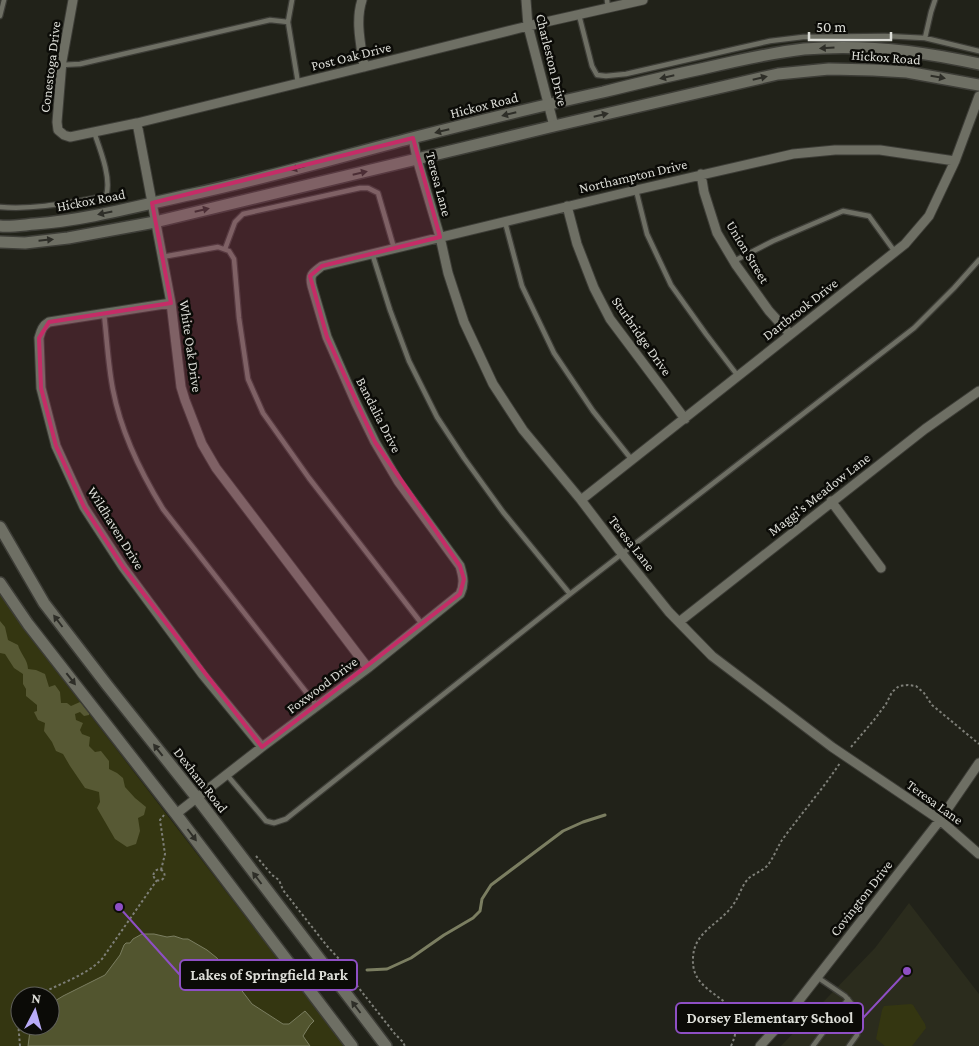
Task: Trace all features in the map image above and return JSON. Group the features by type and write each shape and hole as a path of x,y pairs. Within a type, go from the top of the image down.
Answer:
{"street":[{"name":"Conestoga Drive","path":"64,135 58,130 57,122 62,65 73,0"},
{"path":"362,0 359,24 364,67"},
{"name":"Charleston Drive","path":"526,0 528,26 554,126"},
{"name":"Post Oak Drive","path":"64,135 70,136 137,123 579,14 607,4 643,0"},
{"name":"Hickox Road","path":"0,226 58,222 238,184 548,104 775,53 805,49 867,47 919,53 979,64"},
{"name":"Hickox Road","path":"0,242 25,243 68,238 155,222 778,74 829,68 907,72 979,84"},
{"name":"Dartbrook Drive","path":"581,500 906,244 929,216 955,161 979,96"},
{"name":"White Oak Drive","path":"137,123 171,303 181,387 202,444 216,468 368,668"},
{"name":"Teresa Lane","path":"413,138 448,273 464,322 494,384 523,430 669,612 712,656 832,747 940,820 979,854"},
{"name":"Northampton Drive","path":"322,266 701,174 793,154 835,150 880,150 955,161"},
{"name":"Union Street","path":"701,174 704,192 717,233 769,311 790,334"},
{"name":"Sturbridge Drive","path":"567,206 577,244 594,288 610,319 685,419"},
{"name":"Bandalia Drive","path":"322,266 312,273 310,278 327,337 356,403 375,442 398,481 460,566"},
{"name":"Wildhaven Drive","path":"171,303 49,322 44,325 40,338 41,388 56,446 84,508 123,568 203,675 262,747"},
{"name":"Maggi's Meadow Lane","path":"679,622 924,429 979,391"},
{"path":"832,501 881,568"},
{"name":"Dexham Road","path":"0,527 44,603 197,798 386,1046"},
{"name":"Foxwood Drive","path":"174,811 197,798 368,668 460,594 464,579 460,566"},
{"path":"0,583 28,624 174,811 352,1046"},
{"name":"Covington Drive","path":"760,1046 817,978 940,820 979,763"}],"lane":[{"path":"0,16 4,0"},
{"path":"292,0 288,22 298,83"},
{"path":"925,38 935,0"},
{"path":"579,14 592,66 597,75 606,76 626,74 763,43 803,37 885,36 925,38 979,51"},
{"path":"62,65 80,64 270,20 288,22"},
{"path":"0,207 14,208 54,205 106,196 108,191 104,163 94,132"},
{"path":"225,249 235,222 243,214 360,188 368,188 378,193 394,248"},
{"path":"636,190 647,234 671,286 738,376"},
{"path":"734,261 774,241 844,211 868,216 895,252"},
{"path":"504,221 522,286 554,353 593,411 632,460"},
{"path":"162,257 218,247 229,251 234,259 238,318 248,379 264,413 309,478 422,624"},
{"path":"372,253 390,310 409,360 438,418 503,512 570,594"},
{"path":"227,775 266,821 274,823 286,819 570,594 914,328 979,260"},
{"path":"104,314 113,390 126,436 147,482 163,509 317,706"},
{"path":"817,978 848,999 858,1017 857,1035 849,1046"},
{"path":"813,1046 848,999"}],"path":[{"path":"853,745 886,704 892,692 899,686 908,685 916,686 932,705 979,744"},
{"path":"731,1046 737,1024 734,1012 724,1000 710,992 696,978 693,958 695,945 702,934 734,904 742,886 749,878 768,865 781,841 837,768"},
{"path":"55,986 83,974 98,963 157,880 162,880 164,872 161,870 164,854 160,820 174,811"},
{"path":"255,854 272,875 279,880 283,890 340,960 343,968 405,1046"},
{"path":"157,880 154,878 154,874 157,870 161,870"}],"highlighted area":[{"path":"413,138 440,237 322,266 310,276 327,337 375,442 460,566 464,579 460,594 262,747 123,567 84,507 56,446 41,388 39,338 49,322 171,303 152,203"}],"shaded area":[{"path":"0,593 37,646 345,1046 0,1046"},
{"path":"0,621 5,627 8,640 18,645 28,669 45,674 49,687 55,685 60,692 61,703 67,703 71,706 80,702 89,713 89,715 84,716 80,712 75,714 76,720 83,723 80,730 82,734 90,737 89,746 95,752 101,751 109,761 109,769 123,778 125,787 146,807 144,815 138,818 140,831 136,844 127,847 115,839 97,808 100,802 99,792 85,788 63,754 56,751 44,731 45,723 38,720 34,712 37,711 37,705 26,696 23,674 14,668 5,654 0,653"},
{"path":"909,903 979,994 979,1046 781,1046 875,948"},
{"path":"142,934 174,936 188,939 207,950 217,958 252,1004 283,1024 289,1024 305,1011 314,1021 303,1036 310,1046 28,1046 29,1036 60,1036 60,998 105,975 120,955 124,945 130,943"},
{"path":"911,1004 926,1028 912,1046 885,1046 876,1039 884,1006"}],"waterway":[{"path":"367,970 387,969 411,958 473,918 480,911 482,899 491,885 563,831 605,815"}],"place":[{"name":"Lakes of Springfield Park","path":"119,907"},
{"name":"Dorsey Elementary School","path":"907,971"}]}
